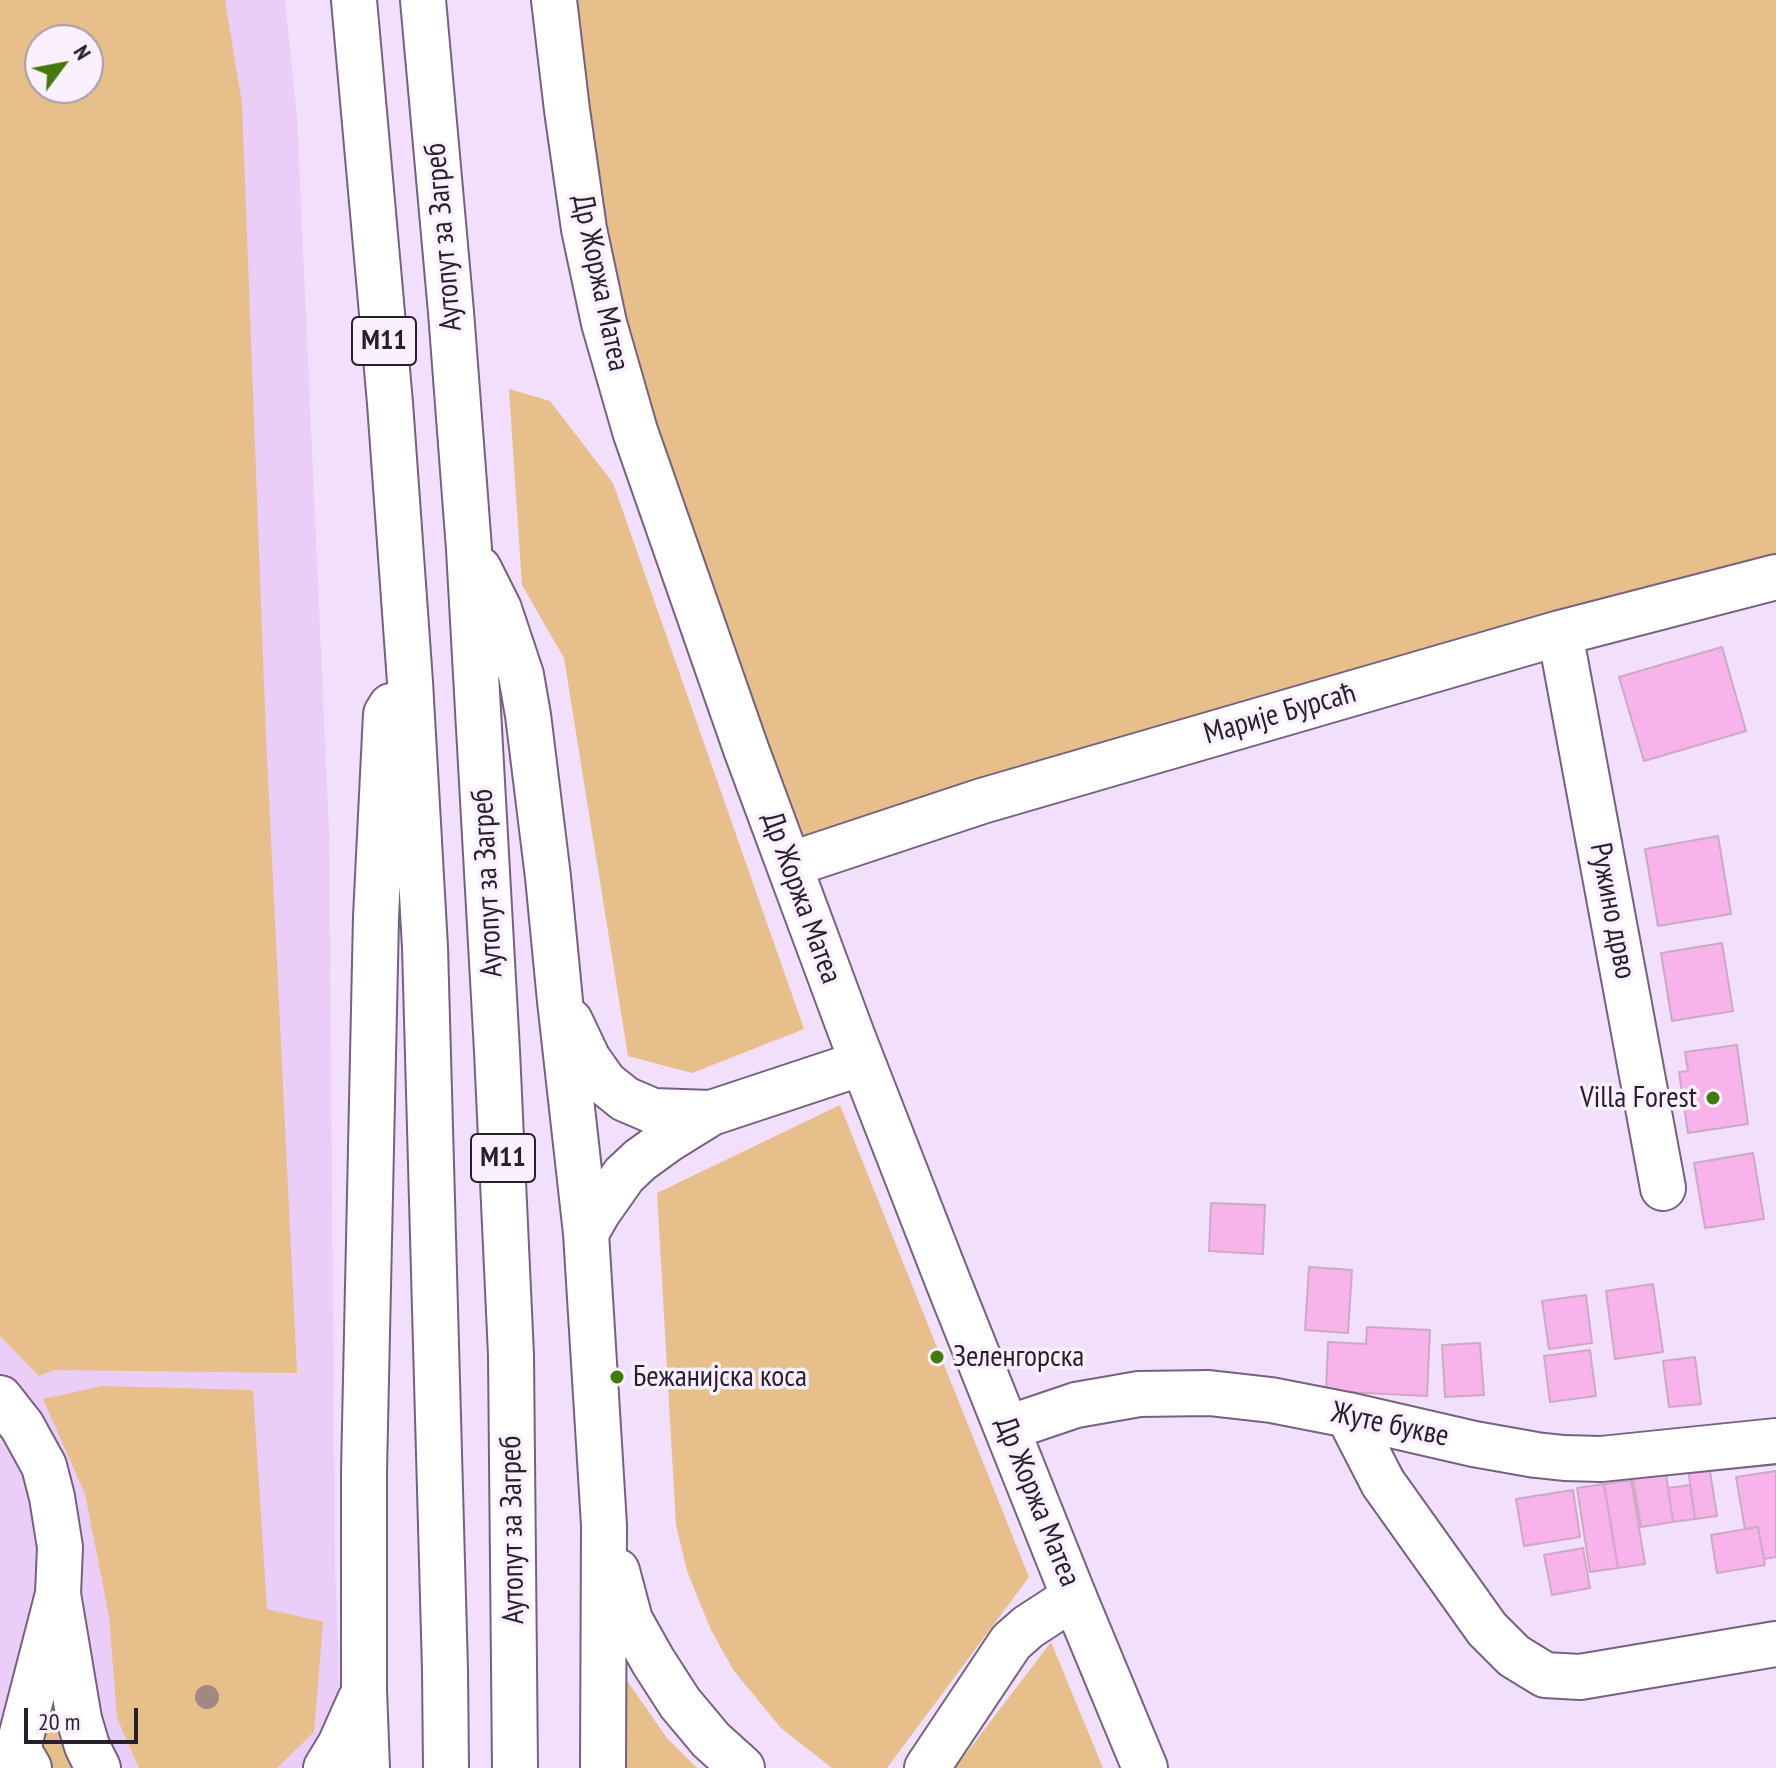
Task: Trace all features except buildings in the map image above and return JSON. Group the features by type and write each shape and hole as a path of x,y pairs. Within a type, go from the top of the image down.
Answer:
{"main road":[{"name":"M11","path":"354,0 390,403 425,947 446,1768"},
{"name":"Аутопут за Загреб","path":"423,0 469,549 499,1081 511,1355 515,1768"},
{"name":"Др Жоржа Матеа","path":"554,0 584,229 604,323 645,460 862,1063 1145,1768"},
{"path":"469,549 499,609 521,675 548,877 586,1233 604,1525 603,1768"},
{"name":"Марије Бурсаћ","path":"789,865 982,801 1560,633 1776,577"},
{"name":"Ружино дрво","path":"1560,633 1663,1188"},
{"path":"367,1768 364,1472 376,917 386,714 410,682"},
{"path":"560,1001 588,1059 605,1083 625,1099 653,1111 711,1113"},
{"path":"586,1233 615,1186 640,1160 711,1113 862,1063"},
{"name":"Жуте букве","path":"1008,1428 1076,1405 1169,1392 1271,1400 1474,1444 1564,1458 1601,1459 1776,1441"},
{"path":"0,1398 30,1439 44,1466 60,1547 58,1594 20,1762"},
{"path":"1348,1415 1383,1483 1487,1629 1514,1656 1545,1675 1580,1677 1776,1644"},
{"path":"604,1525 630,1620 653,1661 700,1728 742,1768"},
{"path":"58,1594 79,1719 98,1768"},
{"path":"927,1768 1011,1642 1074,1597"},
{"path":"326,1768 340,1745 364,1690"}],"shaded area":[{"path":"0,0 285,0 297,117 329,830 335,1566 343,1768 0,1768"},
{"path":"0,0 225,0 242,103 266,736 297,1373 54,1370 39,1376 0,1336"},
{"path":"561,0 1776,0 1776,578 789,865 604,323"},
{"path":"509,389 550,401 613,483 804,1029 692,1073 628,1056 564,658 522,585"},
{"path":"840,1105 1029,1577 887,1768 832,1768 781,1728 734,1671 711,1630 687,1571 676,1525 657,1193"},
{"path":"102,1386 253,1390 267,1609 323,1622 314,1732 277,1768 139,1768 117,1718 109,1616 85,1494 43,1399"},
{"path":"1051,1642 1103,1768 955,1768"},
{"path":"623,1675 667,1738 697,1768 620,1768"},
{"path":"56,1710 59,1735 74,1768 52,1768 42,1741"}],"place":[{"name":"Villa Forest","path":"1713,1098"},
{"name":"Зеленгорска","path":"937,1357"},
{"name":"Бежанијска коса","path":"617,1377"}]}
